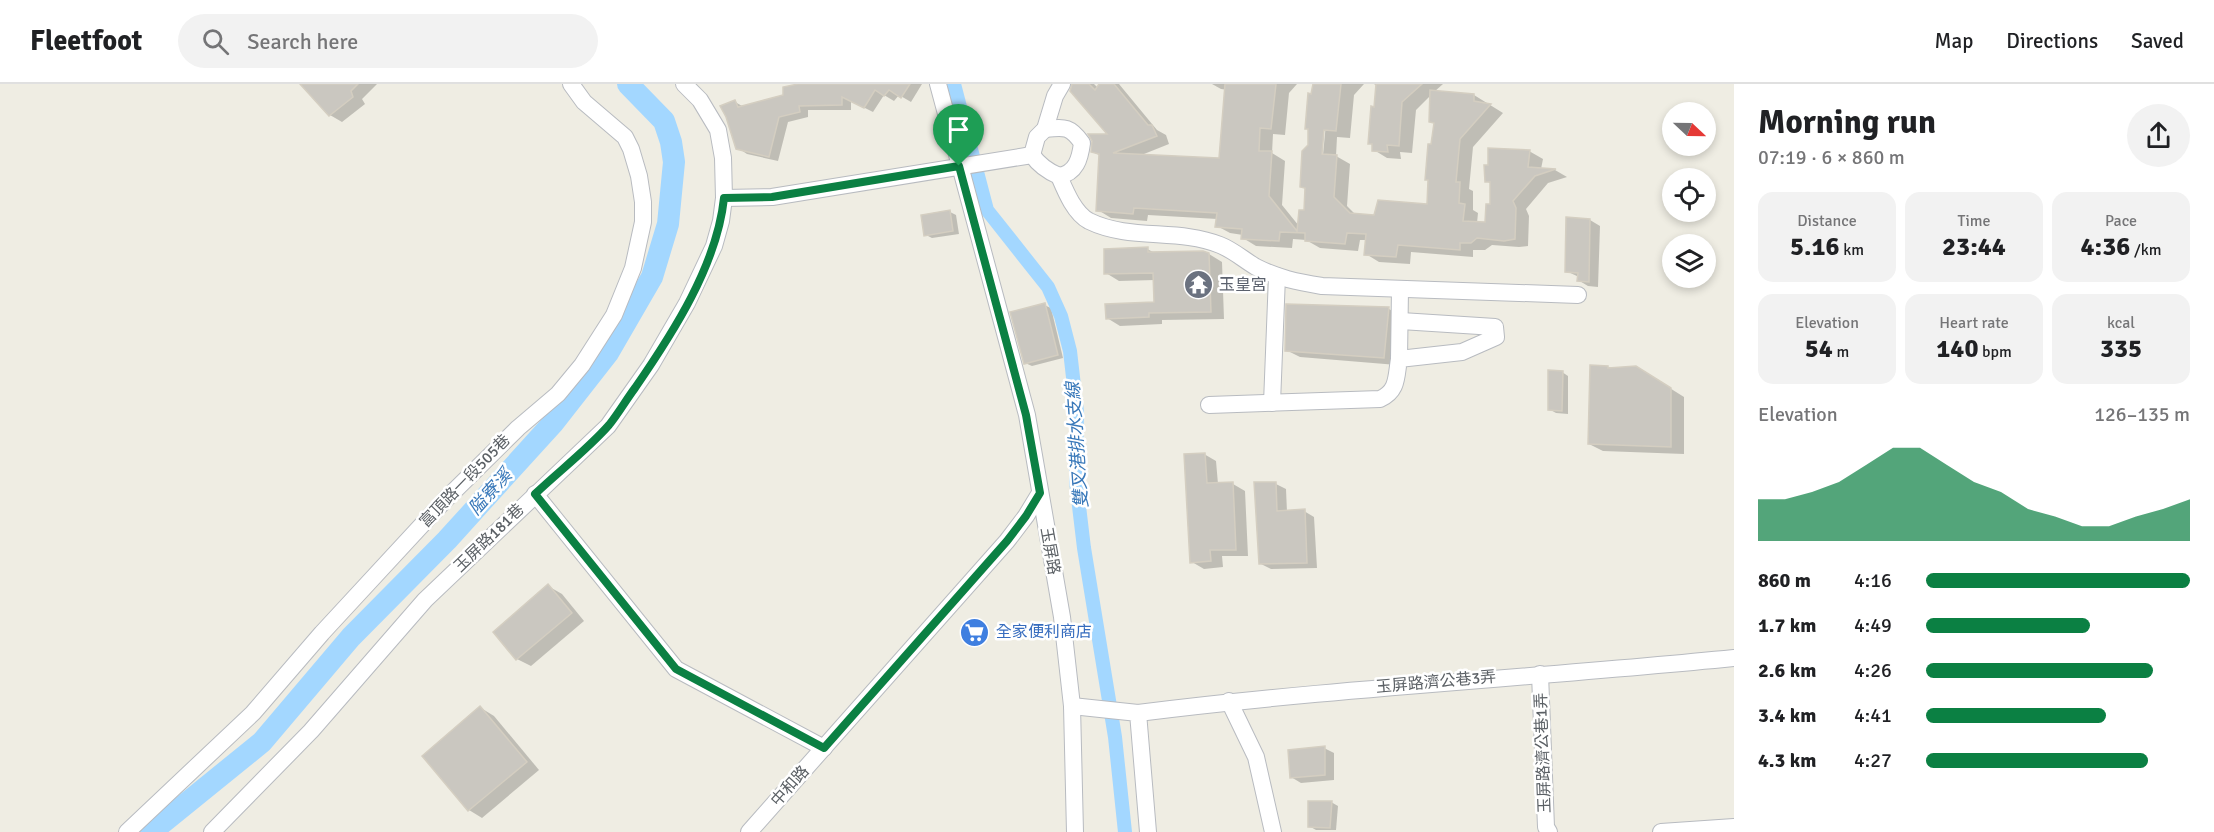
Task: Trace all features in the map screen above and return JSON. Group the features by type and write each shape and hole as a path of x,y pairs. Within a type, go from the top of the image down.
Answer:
{"street":[{"name":"富頂路一段505巷","path":"127,832 253,713 322,633 445,500 518,428 558,394 582,365 614,315 633,268 644,222 639,176 625,137 584,102 571,84"},
{"name":"玉屏路181巷","path":"212,832 311,731 425,600 608,426 651,365 687,303 714,246 724,198 723,158 718,130 700,100 684,84"},
{"name":"玉屏路","path":"938,84 1026,415 1062,617 1072,706 1075,832"},
{"path":"1046,129 1055,96 1062,84"},
{"path":"1064,128 1074,132 1082,143 1075,167 1059,176 1049,172 1037,162 1032,154 1037,136 1046,129 1064,128"},
{"path":"724,198 772,197 1032,154"},
{"path":"1059,176 1069,198 1086,220 1112,230 1191,238 1221,246 1284,280 1322,286 1578,295"},
{"path":"1272,403 1277,276"},
{"path":"1209,405 1380,399 1389,395 1395,384 1399,359 1400,289"},
{"path":"1399,359 1462,352 1496,337 1495,327 1401,321"},
{"name":"中和路","path":"749,832 1007,541 1040,493"},
{"path":"535,494 676,669 824,748"},
{"name":"玉屏路濟公巷3弄","path":"1138,713 1229,701 1734,658"},
{"name":"玉屏路濟公巷1弄","path":"1540,674 1546,826 1549,832"},
{"path":"1229,701 1256,757 1273,832"},
{"path":"1072,706 1138,713 1148,832"},
{"path":"1661,832 1734,827"}],"building":[{"path":"300,84 358,84 351,91 353,97 329,116"},
{"path":"798,84 910,84 901,98 889,90 884,96 875,90 864,108 842,97 842,105 799,106 800,112 779,117 769,157 736,149 720,106 735,100 738,107 783,95 783,87"},
{"path":"1072,84 1089,84 1095,90 1099,84 1114,84 1148,125 1152,125 1157,136 1113,153 1219,158 1225,84 1276,84 1271,129 1260,128 1259,151 1272,151 1269,196 1297,231 1299,210 1304,210 1305,188 1300,187 1302,151 1308,145 1308,129 1305,129 1308,93 1311,94 1313,84 1341,84 1336,131 1324,130 1322,154 1337,155 1334,197 1350,213 1374,215 1378,200 1427,204 1428,180 1425,180 1428,144 1431,144 1434,123 1429,122 1430,90 1474,94 1474,101 1491,104 1460,139 1456,182 1460,182 1459,203 1465,204 1463,221 1485,222 1486,204 1490,204 1490,182 1485,182 1484,165 1488,165 1488,148 1530,150 1528,167 1556,169 1535,176 1513,201 1516,208 1515,239 1504,241 1477,238 1471,243 1460,243 1460,250 1398,245 1396,257 1364,255 1366,234 1347,233 1345,244 1305,241 1305,233 1280,232 1279,241 1241,239 1242,229 1215,227 1217,213 1134,208 1133,214 1096,211 1099,154 1091,152 1092,141 1088,134 1107,134 1070,91"},
{"path":"1376,84 1422,84 1402,102 1399,146 1387,145 1388,152 1372,151 1372,144 1368,144 1371,106 1374,107"},
{"path":"950,210 953,231 924,236 921,215"},
{"path":"1566,217 1590,219 1589,282 1577,281 1578,273 1565,272"},
{"path":"1148,247 1148,252 1203,251 1209,253 1211,312 1149,313 1149,317 1106,319 1105,304 1154,302 1153,273 1104,274 1104,249"},
{"path":"1045,303 1058,355 1024,364 1010,312"},
{"path":"1286,304 1389,307 1384,358 1285,351"},
{"path":"1590,365 1608,366 1608,368 1636,366 1671,388 1671,447 1588,444"},
{"path":"1548,370 1563,371 1562,411 1548,410"},
{"path":"1205,453 1207,483 1233,482 1236,550 1210,550 1211,561 1190,563 1184,454"},
{"path":"1254,482 1276,482 1277,511 1305,509 1307,563 1259,564"},
{"path":"548,584 572,613 516,660 493,632"},
{"path":"480,706 527,762 468,811 422,756"},
{"path":"1325,746 1325,775 1290,778 1288,750"},
{"path":"1308,801 1332,801 1330,828 1308,827"}],"waterway":[{"name":"隘寮溪","path":"151,832 262,742 351,637 447,540 554,422 608,353 652,277 668,224 674,162 671,142 664,121 628,84"},
{"name":"雙叉港排水支線","path":"954,84 987,210 1048,287 1061,316 1070,351 1077,412 1076,481 1084,548 1115,737 1125,832"}],"place":[{"name":"玉皇宮","path":"1198,285"},
{"name":"全家便利商店","path":"975,632"}],"route":[{"path":"959,166 1026,415 1040,493 1007,541 824,748 676,669 535,494 608,426 651,365 687,303 714,246 724,198 772,197 959,166"}]}
